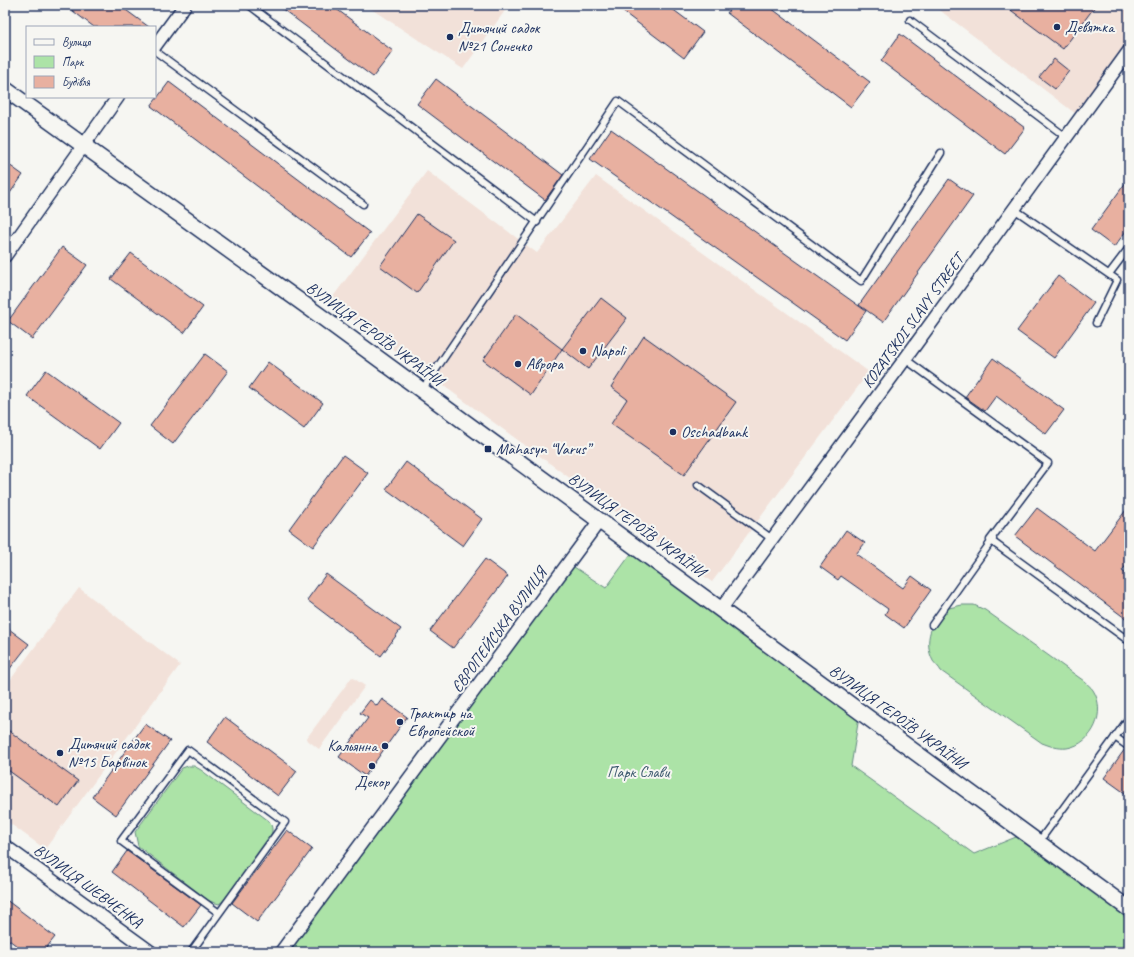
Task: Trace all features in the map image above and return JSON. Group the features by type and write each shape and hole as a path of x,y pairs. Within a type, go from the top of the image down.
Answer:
{"street":[{"path":"156,45 185,5"},
{"name":"KOZATSKOI SLAVY STREET","path":"721,609 1128,54"},
{"name":"ВУЛИЦЯ ГЕРОЇВ УКРАЇНИ","path":"5,89 325,319 1129,909"},
{"path":"5,256 117,98"},
{"name":"ЄВРОПЕЙСЬКА ВУЛИЦЯ","path":"281,952 600,520"},
{"name":"ВУЛИЦЯ ШЕВЧЕНКА","path":"5,846 151,952"}],"lane":[{"path":"249,5 537,222"},
{"path":"910,20 1066,137"},
{"path":"156,52 363,204"},
{"path":"422,390 618,101 861,281 941,153"},
{"path":"1014,209 1117,280 1096,323"},
{"path":"1109,274 1128,249"},
{"path":"905,360 1048,463"},
{"path":"932,625 1048,463"},
{"path":"1048,463 990,540 1129,641"},
{"path":"698,485 772,539"},
{"path":"1038,843 1129,718"},
{"path":"1115,737 1129,747"},
{"path":"191,952 285,822 188,750 121,841 219,913"}],"shaded area":[{"name":"Дитячий садок №21 Сонечко","path":"365,5 509,5 463,69"},
{"path":"933,5 1129,5 1129,50 1080,117"},
{"path":"427,171 537,253 596,176 869,372 712,582 329,302"},
{"name":"Дитячий садок №15 Барвінок","path":"79,588 180,665 45,849 5,820 5,687"},
{"path":"352,677 365,686 319,749 306,739"}],"green space":[{"name":"Парк Слави","path":"636,547 860,711 851,766 974,854 1026,833 1129,911 1129,952 281,952 568,563 606,588"},
{"path":"962,605 974,605 985,610 1084,681 1093,690 1097,699 1098,717 1095,726 1084,740 1067,748 1057,748 1042,743 941,671 933,661 930,654 930,631 933,624 943,612 949,608"},
{"path":"194,766 201,770 269,821 272,828 271,836 223,901 219,904 209,901 138,846 135,832 182,768"}],"building":[{"path":"65,5 119,5 148,26 93,26"},
{"path":"277,5 331,5 393,51 373,77"},
{"path":"614,5 667,5 703,32 684,58"},
{"path":"733,5 767,5 870,82 851,107 727,13"},
{"name":"Девятка","path":"1004,5 1096,5 1063,49"},
{"path":"900,34 1025,128 1005,154 881,61"},
{"path":"1054,59 1069,71 1055,89 1039,77"},
{"path":"436,79 563,175 545,200 417,104"},
{"path":"169,82 370,233 351,257 151,106"},
{"path":"611,129 866,311 845,340 590,159"},
{"path":"5,162 23,175 5,200"},
{"path":"1129,178 1129,227 1114,247 1091,230"},
{"path":"949,179 973,196 883,322 859,305"},
{"path":"417,214 454,240 417,293 380,266"},
{"path":"62,247 87,265 32,339 8,321"},
{"path":"131,253 203,307 184,333 111,279"},
{"path":"1058,276 1094,303 1054,358 1017,331"},
{"path":"601,298 627,318 588,369 562,349"},
{"path":"516,314 562,349 531,395 483,360"},
{"path":"644,336 736,402 684,475 611,424 627,399 611,387"},
{"path":"205,354 228,371 173,444 150,426"},
{"path":"993,358 1064,410 1046,434 996,396 985,411 965,397"},
{"path":"268,362 323,403 304,429 249,388"},
{"path":"46,370 119,423 100,449 27,396"},
{"path":"343,455 368,473 313,547 289,529"},
{"path":"406,462 482,519 463,546 386,489"},
{"path":"1129,506 1129,561 1122,571 1129,576 1129,621 1015,536 1037,508 1095,551"},
{"path":"846,530 865,543 856,554 903,588 912,576 931,590 904,628 885,614 888,609 841,576 838,580 820,567"},
{"path":"485,559 508,576 453,648 430,631"},
{"path":"326,574 401,629 381,656 307,600"},
{"path":"5,626 29,644 5,675"},
{"path":"382,699 407,717 365,776 339,757 368,718 360,713 370,700 377,706"},
{"path":"225,717 297,771 278,796 207,742"},
{"path":"145,724 170,741 116,815 92,797"},
{"path":"5,728 78,781 59,807 5,768"},
{"path":"1125,749 1129,751 1129,796 1104,778"},
{"path":"287,830 312,849 257,922 232,903"},
{"path":"127,851 201,905 184,927 112,872"},
{"path":"5,899 55,937 43,952 25,952 5,937"}],"place":[{"name":"Девятка","path":"1057,27"},
{"name":"Дитячий садок №21 Сонечко","path":"450,37"},
{"name":"Napoli","path":"583,351"},
{"name":"Аврора","path":"518,364"},
{"name":"Oschadbank","path":"673,432"},
{"name":"Mahasyn “Varus”","path":"488,449"},
{"name":"Трактир на Европейской","path":"400,722"},
{"name":"Кальянна","path":"385,746"},
{"name":"Дитячий садок №15 Барвінок","path":"60,753"},
{"name":"Декор","path":"372,766"}]}
